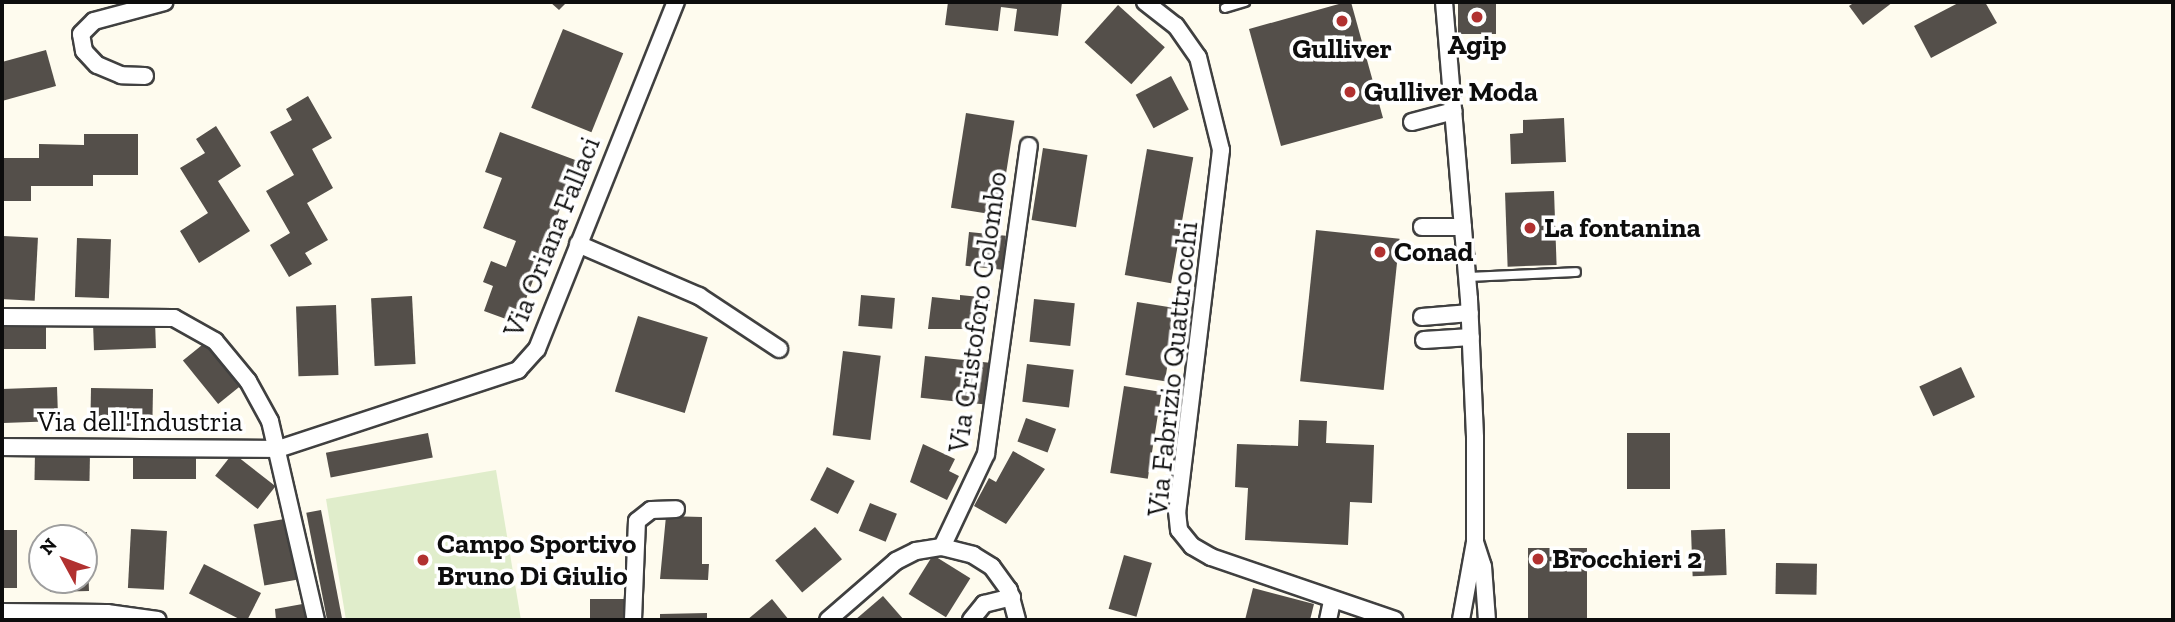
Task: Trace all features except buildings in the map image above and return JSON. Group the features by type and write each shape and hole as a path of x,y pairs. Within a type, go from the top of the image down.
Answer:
{"street":[{"path":"145,76 121,75 97,65 82,44 83,30 94,21 164,2"},
{"name":"Via Oriana Fallaci","path":"278,449 518,370 537,349 676,2"},
{"name":"Via Fabrizio Quattrocchi","path":"1145,2 1176,26 1198,57 1221,150 1219,197 1177,510 1179,530 1192,546 1211,557 1332,601 1395,620"},
{"path":"1444,2 1471,337 1475,542 1461,620"},
{"path":"1412,122 1454,111"},
{"name":"Via Cristoforo Colombo","path":"942,547 986,454 1029,146"},
{"path":"1422,227 1463,227"},
{"path":"578,244 699,296 779,349"},
{"path":"1422,317 1469,313"},
{"path":"2,317 155,316 187,322 215,341 248,381 266,411 278,449 316,620"},
{"path":"1424,340 1471,337"},
{"name":"Via dell'Industria","path":"2,447 278,449"},
{"path":"633,620 637,521 651,510 676,509"},
{"path":"1475,542 1483,566 1487,620"},
{"path":"828,620 903,557 942,547 987,563 1012,597 1017,620"},
{"path":"971,620 984,604 1012,597"},
{"path":"1328,620 1332,601"},
{"path":"2,612 158,620"}],"lane":[{"path":"1225,8 1245,2"},
{"path":"1467,277 1576,272"}],"green space":[{"name":"Campo Sportivo Bruno Di Giulio","path":"496,470 521,620 346,620 326,499"}],"place":[{"name":"Agip","path":"1477,17"},
{"name":"Gulliver","path":"1342,21"},
{"name":"Gulliver Moda","path":"1350,92"},
{"name":"La fontanina","path":"1530,228"},
{"name":"Conad","path":"1380,252"},
{"name":"Brocchieri 2","path":"1538,559"},
{"name":"Campo Sportivo Bruno Di Giulio","path":"423,560"}]}
